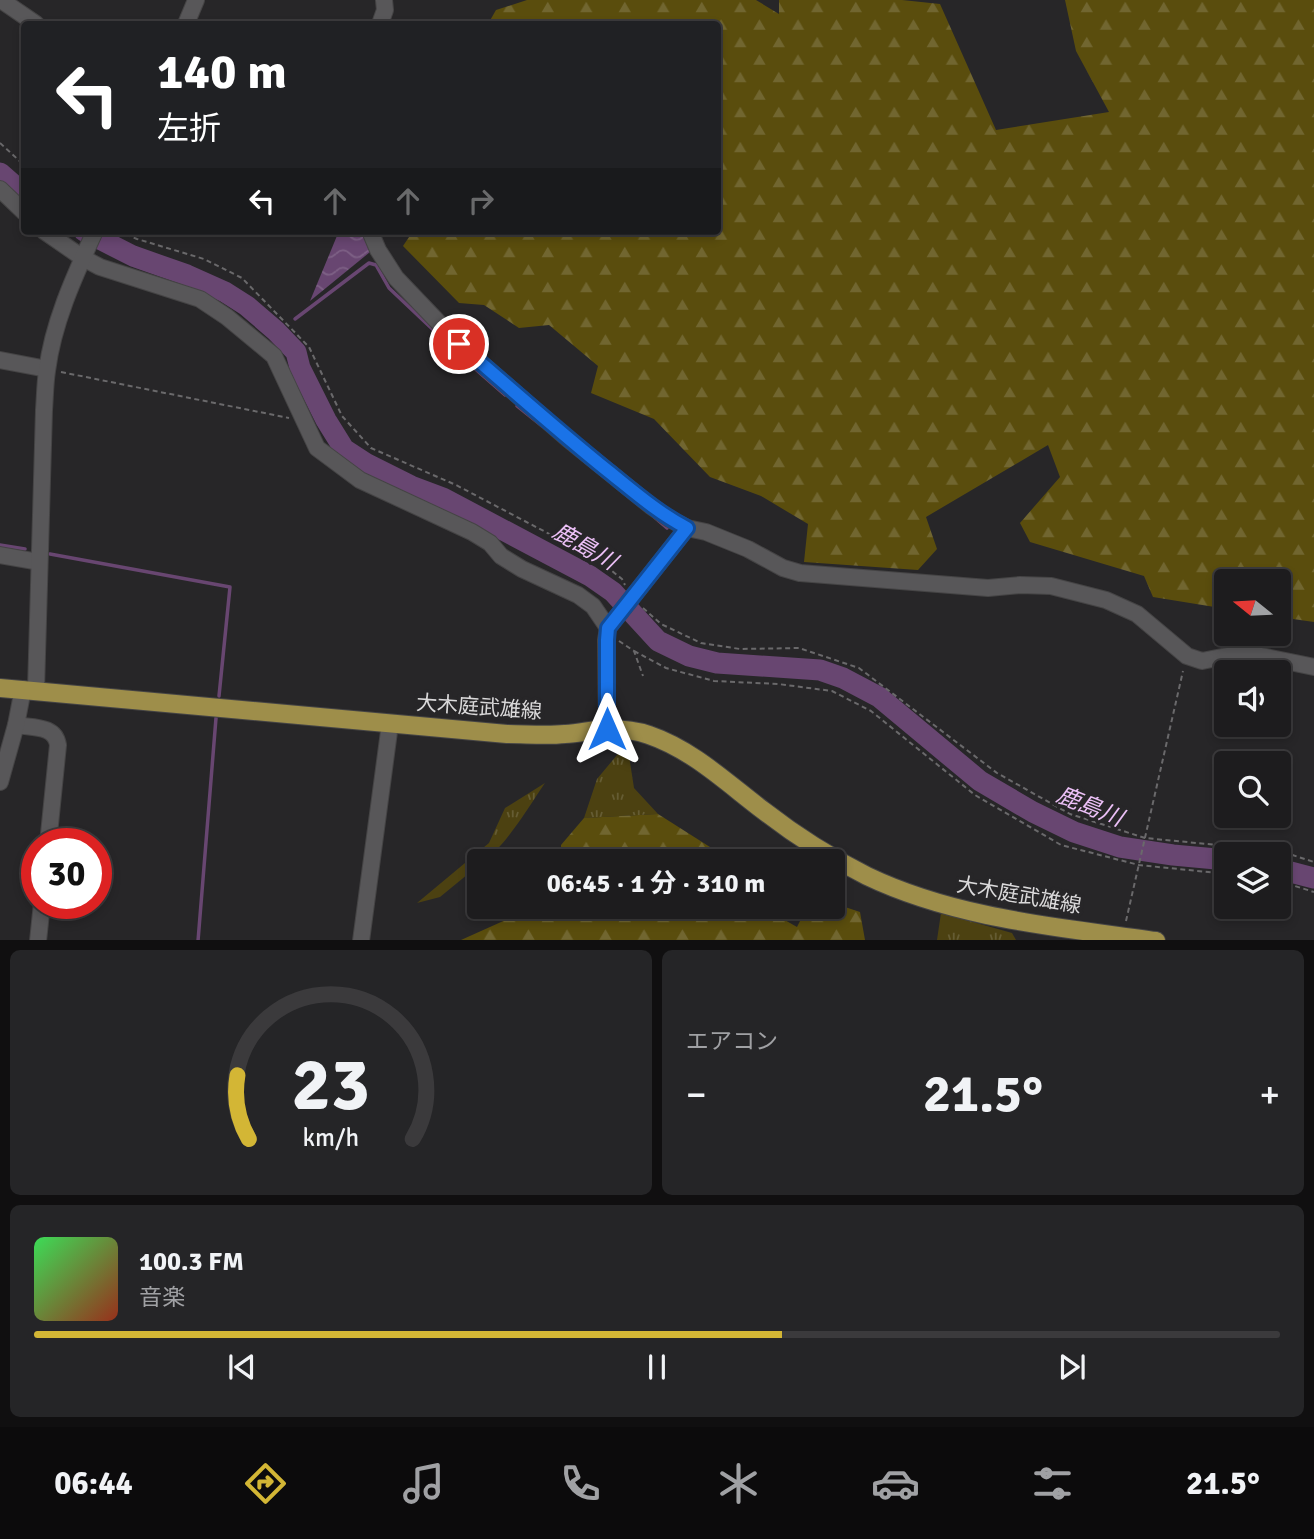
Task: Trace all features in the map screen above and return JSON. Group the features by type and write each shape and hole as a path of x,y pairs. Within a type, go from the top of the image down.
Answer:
{"main road":[{"name":"大木庭武雄線","path":"0,688 507,734 566,734 607,729 648,734 680,748 767,814 825,853 868,876 924,899 1010,919 1156,940"}],"street":[{"path":"1,0 32,21"},
{"path":"187,21 196,0"},
{"path":"381,21 385,10 384,0"},
{"path":"0,189 21,209"},
{"path":"50,235 100,267 200,299 227,317 274,356 317,448 360,480 472,532 522,569 578,594 593,606 609,630"},
{"path":"0,782 29,690 39,562 47,369 57,327 93,235"},
{"path":"372,235 396,278 459,344 568,439 651,506 687,528 706,532 748,548 783,568 800,573 988,588 1051,586 1106,600 1137,614 1186,656 1202,661 1237,654 1314,667"},
{"path":"0,360 47,369"},
{"path":"607,729 609,630 687,528"},
{"path":"0,555 39,562"},
{"path":"361,940 390,724"},
{"path":"16,725 50,731 57,737 50,828"},
{"path":"38,940 40,919"}],"path":[{"path":"0,143 21,162"},
{"path":"128,235 204,259 242,278 309,346 342,416 371,448 456,485 597,559 622,579 632,598 661,624 701,643 740,649 799,648 859,668 997,774 1070,814 1145,838 1280,851 1314,862"},
{"path":"47,369 291,419"},
{"path":"609,630 635,651 666,668 714,681 778,684 832,691 871,711 975,796 1061,845 1139,865 1214,873"},
{"path":"635,651 643,676"},
{"path":"1123,936 1186,656"},
{"path":"1291,885 1314,892"}],"green space":[{"path":"527,0 756,0 779,14 779,0 902,0 940,4 996,130 1109,112 1076,51 1065,0 1314,0 1314,622 1292,619 1292,569 1214,569 1214,607 1153,597 1144,576 1030,542 1020,523 1060,477 1048,445 926,517 937,549 918,570 804,562 808,524 761,496 710,477 654,419 591,393 598,366 549,325 519,328 484,305 459,303 403,246 410,235 721,235 721,21 490,21 496,10"},
{"path":"627,743 634,788 658,814 584,818 597,779"},
{"path":"545,783 497,849 482,849 489,843 505,808"},
{"path":"658,814 713,849 561,849 561,845 584,818"},
{"path":"467,861 467,875 440,897 417,903"},
{"path":"845,907 860,912 865,940 461,940 508,919 783,919 797,927 801,919 845,919"},
{"path":"941,913 1012,933 1016,940 937,940"}],"water":[{"path":"337,235 363,235 370,252 310,301"}],"waterway":[{"name":"鹿島川","path":"0,173 21,191"},
{"name":"鹿島川","path":"92,235 133,256 225,292 247,306 296,352 300,368 344,449 367,464 411,486 443,498 590,576 613,592 658,641 689,656 717,663 820,670 843,678 879,697 980,781 1074,832 1120,847 1214,859"},
{"path":"295,319 369,263 376,265 389,288 445,341"},
{"name":"鹿島川","path":"276,331 283,327"},
{"path":"457,353 505,395"},
{"path":"517,406 542,426"},
{"path":"653,516 667,528"},
{"path":"0,545 25,549"},
{"path":"50,554 230,587 219,696"},
{"path":"198,940 216,718"},
{"name":"鹿島川","path":"1291,872 1314,878"}],"route":[{"path":"459,344 568,439 651,506 687,528 608,628 607,729"}]}
